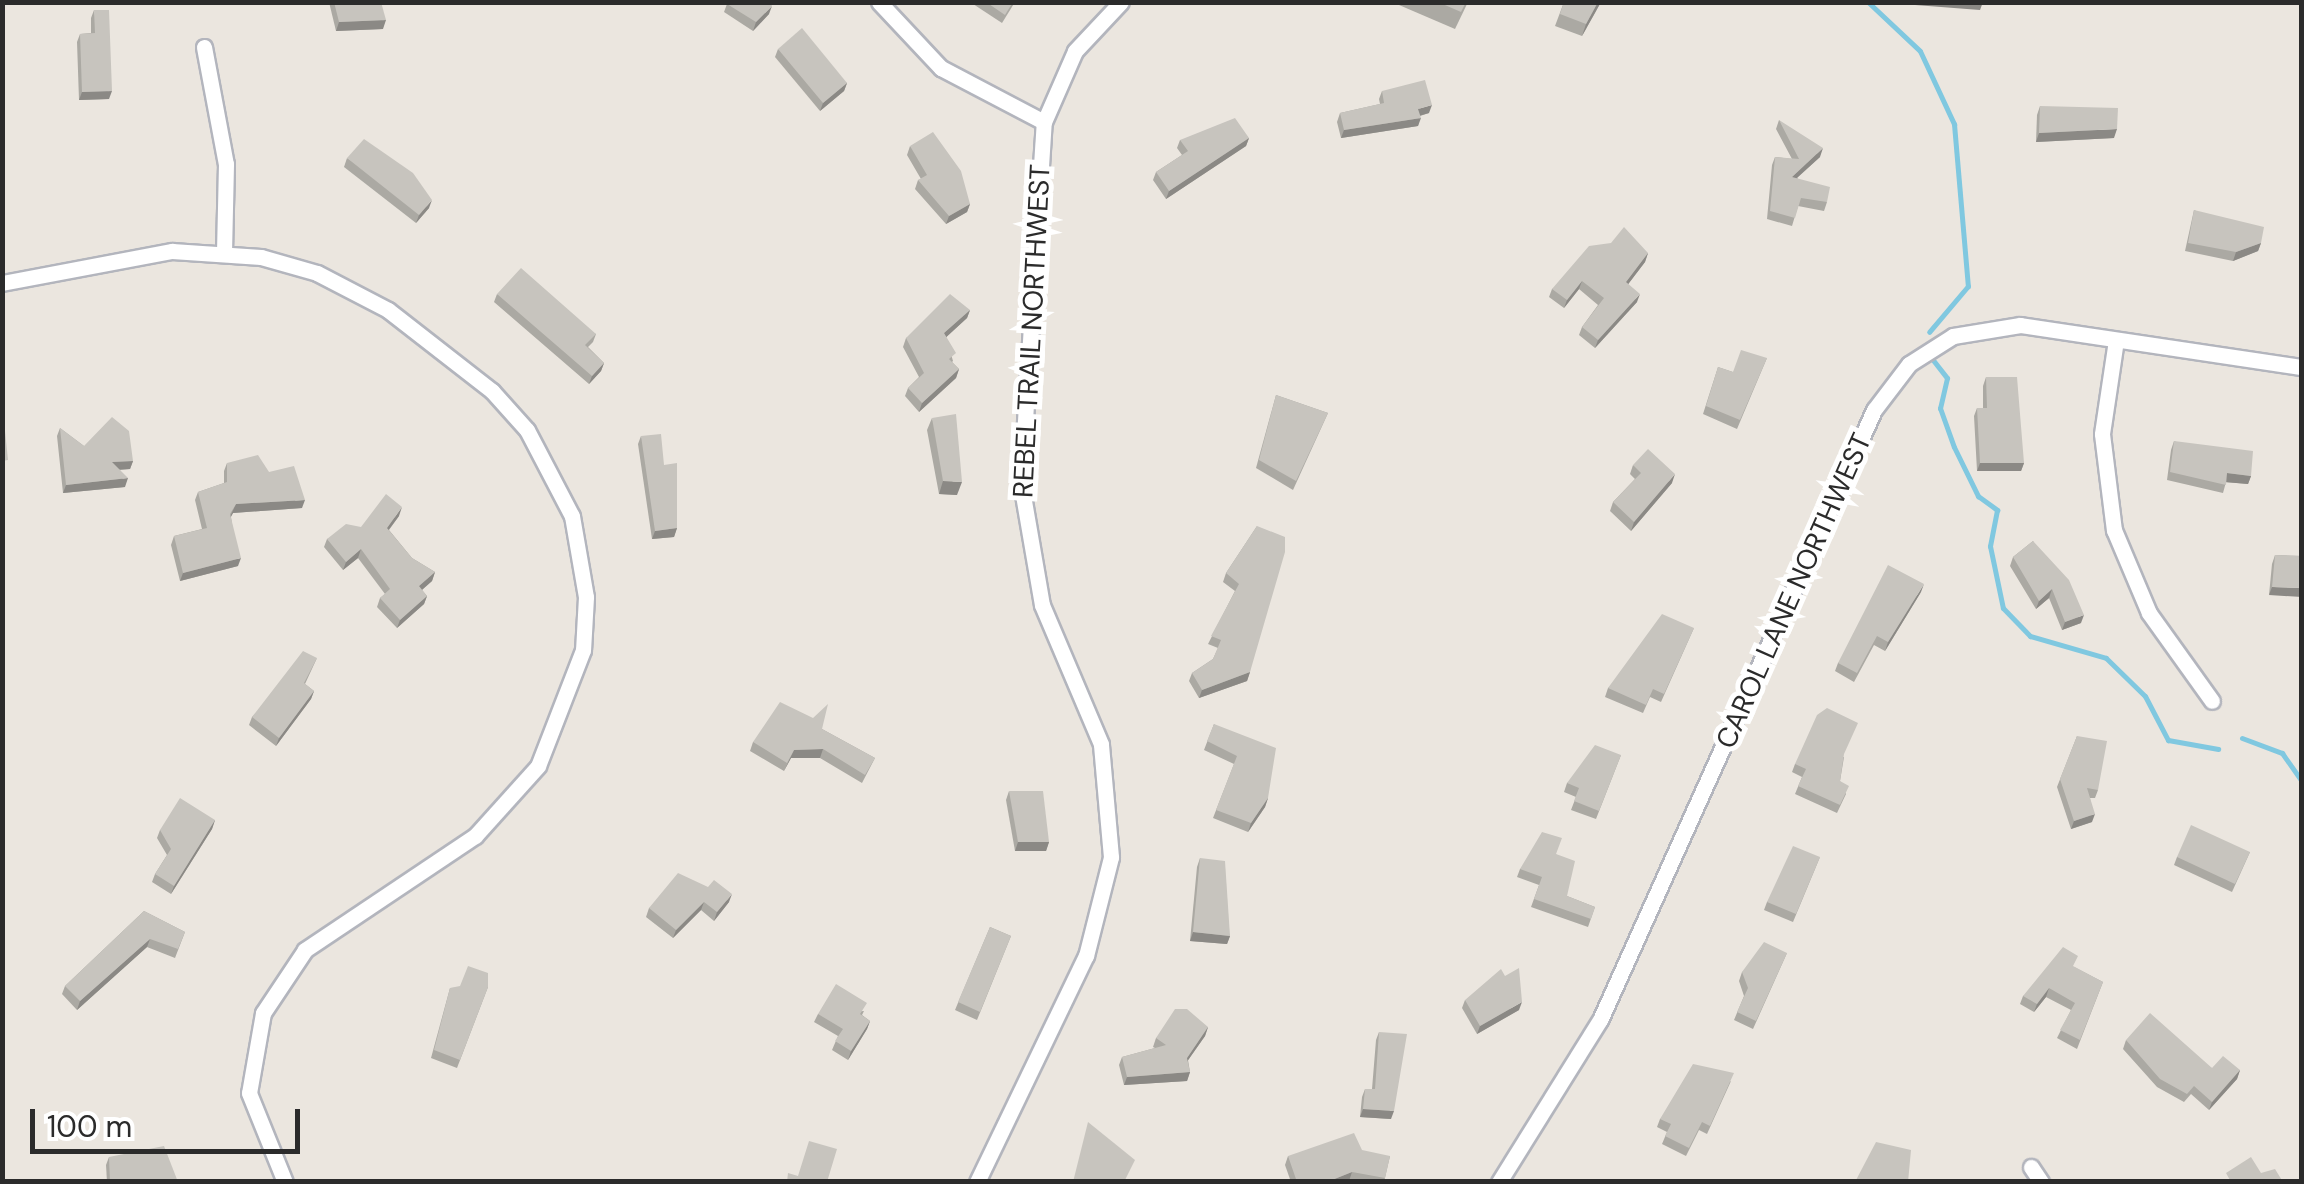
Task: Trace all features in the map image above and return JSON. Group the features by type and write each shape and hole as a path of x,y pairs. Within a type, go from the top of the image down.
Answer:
{"street":[{"path":"878,2 941,68 1044,122"},
{"name":"REBEL TRAIL NORTHWEST","path":"977,1182 1086,956 1110,858 1101,744 1042,605 1026,537 1022,444 1044,122 1076,51 1122,2"},
{"path":"204,47 224,146 224,252"},
{"path":"2,283 121,257 224,252 350,288 492,392 556,474 586,596 576,681 527,781 475,836 318,938 273,991 249,1093 285,1182"},
{"name":"CAROL LANE NORTHWEST","path":"1499,1182 1637,947 1887,388 1930,348 1974,330 2020,326 2302,367"},
{"path":"2116,340 2102,434 2114,530 2149,612 2212,701"},
{"path":"2031,1167 2041,1182"}],"building":[{"path":"334,2 381,2 386,20 339,22"},
{"path":"728,2 770,2 772,6 756,22"},
{"path":"986,2 1013,2 1005,15"},
{"path":"1438,2 1466,2 1461,12"},
{"path":"1564,2 1598,2 1586,24 1560,14"},
{"path":"94,10 109,10 112,91 82,92 80,34 95,33"},
{"path":"802,28 847,83 823,103 778,49"},
{"path":"1425,80 1432,105 1418,109 1421,118 1344,130 1340,113 1384,103 1382,91"},
{"path":"2040,106 2118,108 2117,129 2039,133"},
{"path":"1235,118 1249,138 1169,191 1156,172 1188,151 1180,140"},
{"path":"1779,120 1823,148 1792,177 1830,187 1827,202 1801,198 1795,218 1770,211 1775,157 1799,159"},
{"path":"933,132 961,171 970,204 949,216 918,180 927,175 910,146"},
{"path":"364,139 413,173 432,200 419,215 347,158"},
{"path":"2194,210 2264,227 2261,243 2236,252 2188,243"},
{"path":"1624,227 1648,253 1626,282 1640,294 1598,340 1582,327 1604,298 1582,281 1567,300 1552,289 1589,246 1611,243"},
{"path":"521,268 596,334 585,345 604,363 592,376 497,294"},
{"path":"950,294 970,310 944,333 956,353 949,359 959,369 922,403 908,388 924,373 906,338"},
{"path":"1741,350 1767,358 1740,420 1706,406 1718,367 1733,372"},
{"path":"1986,377 2017,377 2024,463 1980,463 1977,408 1987,408"},
{"path":"1276,395 1328,413 1296,481 1259,460"},
{"path":"956,414 962,482 943,481 932,418"},
{"path":"112,417 129,431 133,461 112,462 128,478 66,485 60,428 84,446"},
{"path":"2,431 8,460 2,461"},
{"path":"661,434 664,465 677,463 677,528 655,531 641,436"},
{"path":"2174,441 2253,451 2251,476 2227,473 2226,485 2170,472"},
{"path":"1648,449 1675,474 1634,522 1613,502 1641,473 1633,465"},
{"path":"258,455 269,472 294,466 305,500 236,504 230,514 241,558 183,573 174,536 207,528 198,492 227,482 227,463"},
{"path":"386,494 402,507 387,528 412,558 435,572 419,586 427,596 400,620 380,598 390,589 361,549 346,562 327,539 346,524 361,527"},
{"path":"1257,526 1285,537 1285,552 1250,672 1202,690 1192,673 1213,659 1221,640 1211,636 1239,584 1226,573"},
{"path":"2033,541 2069,580 2084,615 2065,622 2052,589 2039,601 2013,557"},
{"path":"2275,555 2302,556 2302,588 2272,587"},
{"path":"1888,565 1924,584 1888,642 1877,636 1857,673 1838,663"},
{"path":"1662,614 1694,628 1664,694 1653,689 1646,705 1608,688"},
{"path":"303,651 317,658 304,683 314,691 279,738 252,717"},
{"path":"780,702 813,718 828,704 822,729 875,758 865,775 823,749 794,750 787,763 753,742"},
{"path":"1827,708 1858,723 1844,754 1840,781 1849,786 1840,805 1798,786 1806,769 1795,764 1817,715"},
{"path":"1214,724 1276,748 1268,798 1251,823 1216,810 1237,756 1207,741"},
{"path":"2077,736 2107,741 2098,790 2087,788 2095,814 2074,821 2060,779"},
{"path":"1595,745 1621,755 1599,811 1574,801 1579,788 1567,783"},
{"path":"1009,791 1043,791 1049,842 1018,842"},
{"path":"180,798 215,820 174,886 155,874 171,849 160,830"},
{"path":"2191,825 2250,852 2235,884 2177,857"},
{"path":"1542,832 1562,838 1556,854 1575,861 1567,896 1595,907 1591,919 1534,899 1542,877 1520,869"},
{"path":"1793,846 1820,857 1796,914 1767,902"},
{"path":"1200,858 1225,861 1230,936 1193,932"},
{"path":"678,873 708,887 714,880 732,894 717,912 704,902 676,930 649,908"},
{"path":"144,911 185,932 178,949 150,939 80,1001 65,986"},
{"path":"990,927 1011,936 980,1012 958,1002"},
{"path":"1764,942 1787,953 1756,1021 1737,1012 1748,988 1742,972"},
{"path":"2063,947 2078,956 2073,966 2103,982 2080,1040 2060,1030 2075,1003 2049,988 2037,1004 2023,996"},
{"path":"468,966 488,973 488,987 460,1060 434,1050 450,988 460,986"},
{"path":"1519,968 1522,1002 1480,1026 1465,1000 1501,969 1505,976"},
{"path":"836,984 867,1003 860,1014 870,1021 851,1051 835,1041 843,1029 818,1014"},
{"path":"1175,1009 1187,1009 1208,1027 1187,1058 1190,1072 1127,1077 1122,1057 1166,1045 1156,1038"},
{"path":"2150,1013 2212,1068 2223,1056 2240,1070 2212,1102 2194,1086 2187,1094 2160,1079 2126,1040"},
{"path":"1379,1032 1407,1034 1394,1111 1363,1109 1365,1089 1375,1089"},
{"path":"1693,1064 1734,1073 1710,1126 1702,1122 1689,1148 1665,1136 1671,1124 1660,1119"},
{"path":"1088,1122 1135,1160 1124,1182 1073,1182"},
{"path":"1354,1133 1362,1150 1390,1156 1385,1178 1352,1172 1327,1182 1297,1182 1288,1156"},
{"path":"809,1141 837,1149 827,1182 787,1182 788,1173 798,1176"},
{"path":"1876,1142 1911,1150 1908,1182 1855,1182"},
{"path":"164,1146 178,1182 110,1182 109,1157"},
{"path":"2251,1157 2261,1173 2275,1169 2283,1182 2231,1182 2226,1173"}],"waterway":[{"path":"1868,2 1920,51 1954,124 1968,286 1929,332"},
{"path":"1933,360 1947,378 1940,408 1954,447 1978,496 1997,510 1990,546 2003,608 2030,636 2106,658 2145,696 2168,740 2218,749"},
{"path":"2242,738 2282,753 2302,782"}]}
